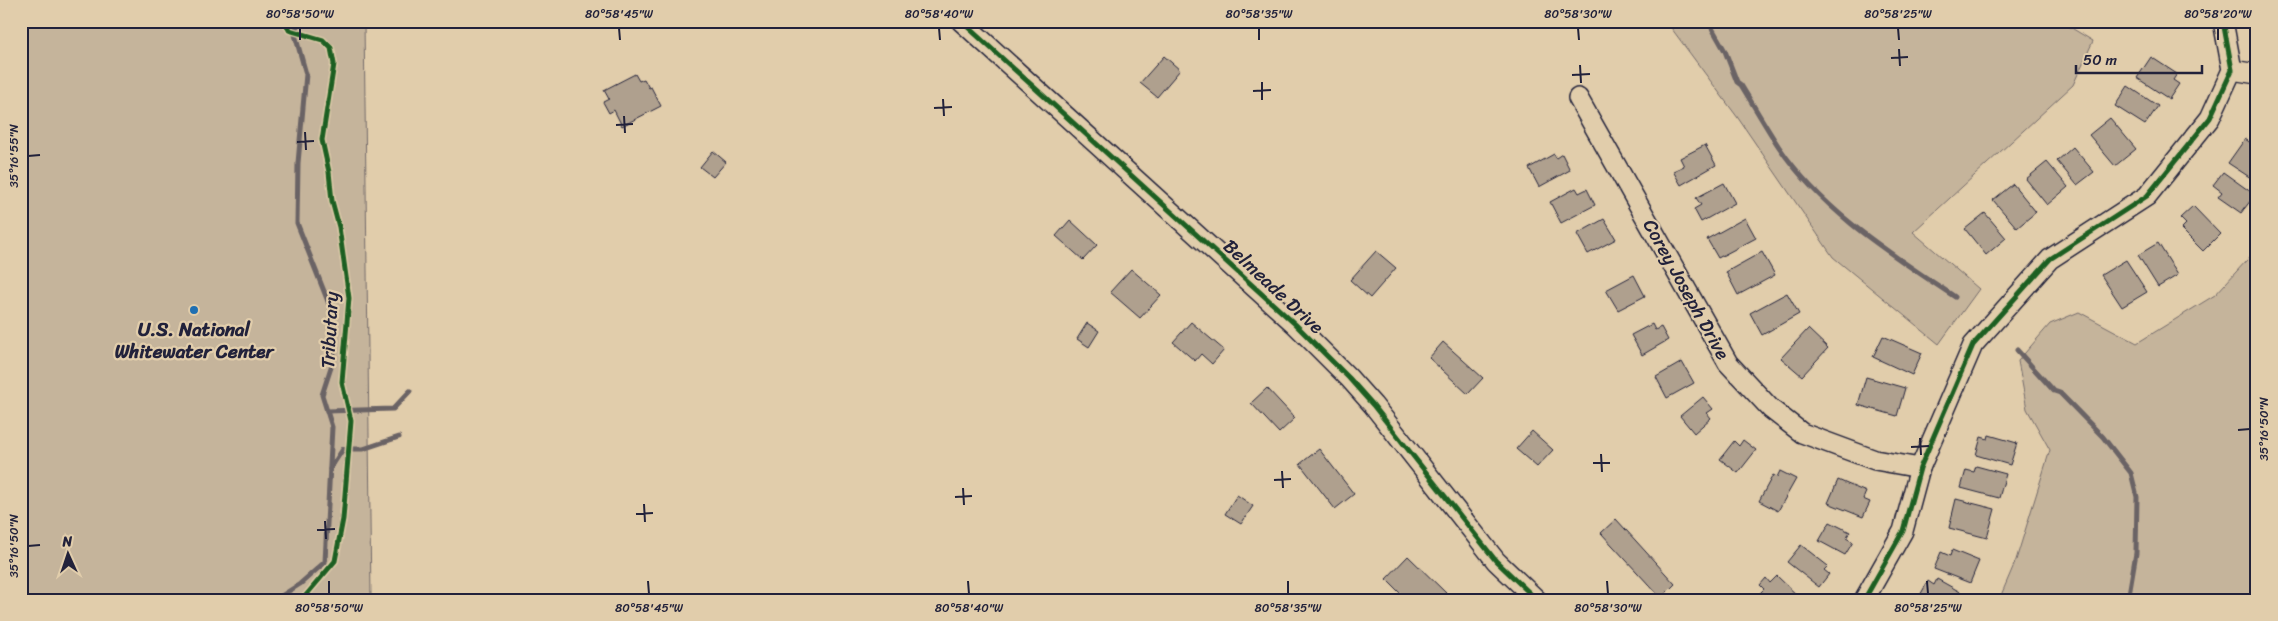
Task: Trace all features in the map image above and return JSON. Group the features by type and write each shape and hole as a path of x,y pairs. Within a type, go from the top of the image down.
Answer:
{"street":[{"name":"Belmeade Drive","path":"961,21 1295,324 1349,378 1373,405 1496,561 1537,600"},
{"path":"1864,600 1903,531 1920,468 1973,345 2050,259 2147,196 2210,118 2232,70 2223,21"},
{"path":"2232,70 2257,74"},
{"name":"Corey Joseph Drive","path":"1578,98 1728,363 1771,409 1802,433 1875,460 1920,468"}],"shaded area":[{"name":"U.S. National Whitewater Center","path":"21,21 364,21 371,600 21,600"},
{"path":"1666,21 2060,21 2093,41 2073,85 1913,232 1979,289 1939,344 1833,257 1738,118"},
{"path":"2257,249 2257,600 1999,600 2016,560 2050,450 2027,409 2018,361 2050,324 2079,312 2137,343 2215,295"}],"building":[{"path":"1164,56 1180,70 1157,97 1140,83"},
{"path":"2151,57 2177,74 2173,80 2179,84 2169,99 2137,78"},
{"path":"635,74 639,81 644,79 649,88 651,87 661,106 622,126 614,110 609,113 603,102 609,99 604,90"},
{"path":"2128,86 2158,106 2145,125 2115,106"},
{"path":"2110,118 2136,149 2115,166 2089,135"},
{"path":"2245,139 2257,147 2257,182 2228,163"},
{"path":"1705,145 1716,165 1681,185 1673,171 1684,166 1680,158"},
{"path":"2073,147 2094,172 2077,185 2057,161"},
{"path":"713,151 726,162 713,177 700,167"},
{"path":"1554,154 1556,158 1562,154 1570,170 1539,187 1529,168"},
{"path":"2047,162 2068,187 2047,205 2026,179"},
{"path":"2223,172 2255,195 2241,213 2218,197 2222,192 2213,185"},
{"path":"1724,183 1735,203 1701,222 1694,209 1701,205 1696,198"},
{"path":"2013,184 2036,212 2017,228 1993,200"},
{"path":"1576,188 1579,193 1587,189 1595,205 1561,223 1550,202"},
{"path":"2193,206 2220,234 2203,251 2181,229 2186,224 2180,218"},
{"path":"1985,213 2006,238 1986,255 1965,229"},
{"path":"1745,218 1756,238 1718,258 1707,239"},
{"path":"1604,219 1616,239 1588,254 1577,234"},
{"path":"1070,220 1097,245 1083,260 1056,236"},
{"path":"2158,243 2178,275 2158,287 2138,255"},
{"path":"1376,251 1396,268 1370,298 1350,280"},
{"path":"1762,252 1775,275 1738,295 1726,272"},
{"path":"2126,260 2147,292 2122,307 2101,275"},
{"path":"1131,269 1161,295 1140,318 1110,292"},
{"path":"1634,275 1645,296 1618,310 1606,290"},
{"path":"1787,293 1799,314 1762,335 1750,313"},
{"path":"1191,322 1224,350 1212,364 1201,354 1195,361 1173,342"},
{"path":"1087,323 1099,331 1089,347 1077,339"},
{"path":"1652,324 1655,330 1661,327 1668,340 1642,355 1631,335"},
{"path":"1808,329 1828,348 1802,376 1781,358"},
{"path":"1883,336 1922,353 1912,375 1873,357"},
{"path":"1443,342 1483,378 1468,394 1429,358"},
{"path":"1682,362 1694,383 1667,398 1656,377"},
{"path":"1866,377 1905,388 1897,416 1858,405"},
{"path":"1267,388 1295,418 1279,433 1251,403"},
{"path":"1703,397 1713,409 1707,413 1711,418 1694,433 1680,416"},
{"path":"1532,431 1553,450 1537,467 1516,449"},
{"path":"1989,435 2017,443 2010,465 1976,455 1981,437 1988,439"},
{"path":"1743,440 1756,450 1738,473 1720,459 1734,441 1739,446"},
{"path":"1319,449 1354,494 1335,509 1300,464"},
{"path":"1976,466 2006,474 1999,498 1961,488 1966,470 1974,472"},
{"path":"1780,471 1796,479 1778,511 1759,501 1773,475 1777,477"},
{"path":"1838,480 1866,492 1863,499 1870,502 1863,517 1828,503"},
{"path":"1237,495 1253,506 1241,524 1225,514"},
{"path":"1956,499 1995,509 1987,538 1949,528"},
{"path":"1616,519 1675,584 1661,598 1601,533"},
{"path":"1830,522 1850,532 1846,538 1853,542 1845,555 1819,541"},
{"path":"1801,545 1828,566 1824,570 1829,574 1819,587 1787,562"},
{"path":"1952,550 1979,561 1970,583 1934,569 1941,552 1950,556"},
{"path":"1408,556 1446,593 1439,600 1407,600 1386,579"},
{"path":"1777,576 1802,600 1759,600 1756,597 1764,589 1760,585 1766,578 1770,583"},
{"path":"1937,579 1964,594 1960,600 1918,599 1928,581 1934,585"}],"waterway":[{"path":"275,600 300,584 325,562 332,427 322,395 334,358 333,314 297,223 298,163 306,74 294,31 300,21"},
{"path":"1708,21 1725,51 1737,82 1741,85 1779,147 1816,192 1837,212 1883,248 1955,297"},
{"path":"2017,350 2054,391 2060,393 2103,437 2131,473 2137,497 2136,553 2128,600"},
{"path":"327,411 393,409 410,391"},
{"path":"330,469 343,449 363,449 399,437"}],"cycle path":[{"name":"Tributary","path":"285,21 289,30 323,40 331,48 334,64 322,140 329,172 332,201 339,227 349,298 342,382 351,421 343,519 335,561 302,600"},
{"path":"961,21 1295,324 1349,378 1373,405 1496,561 1537,600"},
{"path":"1864,600 1903,531 1920,468 1973,345 2050,259 2147,196 2210,118 2232,70 2223,21"}],"place":[{"name":"U.S. National Whitewater Center","path":"194,310"}]}
